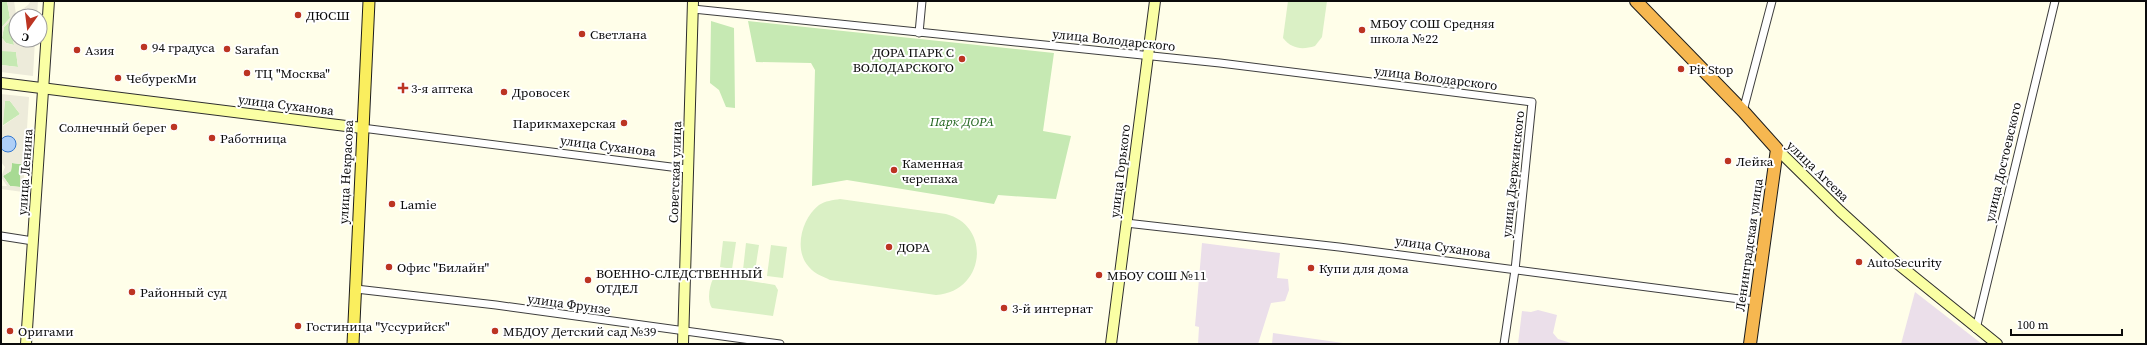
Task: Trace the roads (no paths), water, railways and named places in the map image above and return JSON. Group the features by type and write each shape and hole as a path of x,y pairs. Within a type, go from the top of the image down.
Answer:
{"highway":[{"name":"улица Агеева","path":"1636,1 1743,111 1777,149"},
{"name":"Ленинградская улица","path":"1750,344 1777,149"}],"main road":[{"name":"улица Ленина","path":"26,344 49,1"},
{"name":"улица Некрасова","path":"353,344 369,1"},
{"name":"улица Горького","path":"1110,344 1155,1"},
{"name":"Советская улица","path":"683,344 693,5"},
{"name":"улица Суханова","path":"1,83 362,128"},
{"name":"улица Агеева","path":"1777,149 1840,211 1898,264 1997,344"}],"street":[{"path":"919,32 922,1"},
{"path":"1743,111 1772,1"},
{"name":"улица Достоевского","path":"1976,328 2055,1"},
{"name":"улица Володарского","path":"693,5 919,32 1220,63 1532,102"},
{"name":"улица Дзержинского","path":"1504,344 1515,270 1532,102"},
{"name":"улица Суханова","path":"362,128 687,169"},
{"name":"улица Суханова","path":"1126,223 1339,247 1755,301"},
{"path":"1,236 33,241"},
{"name":"улица Фрунзе","path":"356,289 780,344"}],"water":[{"path":"8,136 15,141 16,144 11,151 8,152 1,147 0,144 5,137"}],"place":[{"name":"ДЮСШ","path":"298,15"},
{"name":"МБОУ СОШ Средняя школа №22","path":"1362,30"},
{"name":"Светлана","path":"582,34"},
{"name":"94 градуса","path":"144,47"},
{"name":"Sarafan","path":"227,49"},
{"name":"Азия","path":"77,50"},
{"name":"ДОРА ПАРК С ВОЛОДАРСКОГО","path":"962,59"},
{"name":"Pit Stop","path":"1681,69"},
{"name":"ТЦ \"Москва\"","path":"247,73"},
{"name":"ЧебурекМи","path":"118,78"},
{"name":"3-я аптека","path":"403,88"},
{"name":"Дровосек","path":"504,92"},
{"name":"Парикмахерская","path":"624,123"},
{"name":"Солнечный берег","path":"174,127"},
{"name":"Работница","path":"212,138"},
{"name":"Лейка","path":"1728,161"},
{"name":"Каменная черепаха","path":"894,170"},
{"name":"Lamie","path":"392,204"},
{"name":"ДОРА","path":"889,247"},
{"name":"AutoSecurity","path":"1859,262"},
{"name":"Офис \"Билайн\"","path":"389,267"},
{"name":"Купи для дома","path":"1311,268"},
{"name":"МБОУ СОШ №11","path":"1099,275"},
{"name":"ВОЕННО-СЛЕДСТВЕННЫЙ ОТДЕЛ","path":"588,280"},
{"name":"Районный суд","path":"132,292"},
{"name":"3-й интернат","path":"1004,308"},
{"name":"Гостиница \"Уссурийск\"","path":"298,326"},
{"name":"Оригами","path":"10,331"},
{"name":"МБДОУ Детский сад №39","path":"495,331"}],"park label":[{"name":"Парк ДОРА","path":"962,121"}]}
